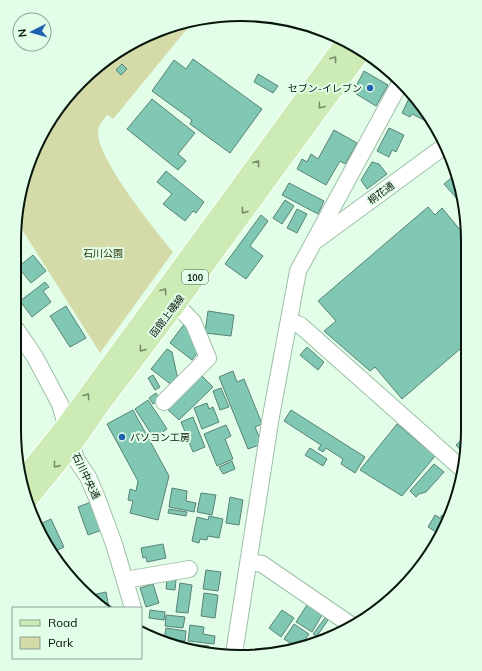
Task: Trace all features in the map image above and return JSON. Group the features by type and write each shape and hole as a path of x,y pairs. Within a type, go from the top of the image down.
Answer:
{"main road":[{"name":"函館上磯線","path":"26,476 66,426 343,46"},
{"name":"函館上磯線","path":"31,495 71,446 98,407 176,304 358,55"}],"street":[{"path":"235,650 271,416 290,321 298,271 398,86"},
{"name":"桐花通","path":"315,241 440,149"},
{"path":"164,402 208,358 193,322 176,304"},
{"path":"290,321 300,325 458,465"},
{"name":"石川中央通","path":"21,336 35,357 60,404 71,446 76,458 88,477 97,498 114,544 133,607"},
{"path":"249,562 262,564 348,623"},
{"path":"125,580 189,569"}],"green space":[{"name":"石川公園","path":"186,28 187,29 113,119 107,115 101,123 98,131 100,143 106,158 116,175 141,211 173,252 100,353 21,228 28,184 50,131 66,107 85,85 107,66 131,50 157,38"}],"building":[{"path":"193,59 262,109 230,153 190,124 192,120 152,91 174,60 186,69"},
{"path":"122,64 127,69 121,75 116,70"},
{"name":"セブン-イレブン","path":"364,71 388,85 376,106 353,92"},
{"path":"258,74 278,86 273,93 254,82"},
{"path":"152,99 195,133 178,154 186,161 178,170 127,129"},
{"path":"409,99 425,120 412,114 410,117 402,113"},
{"path":"389,128 404,135 396,152 392,150 389,157 377,151"},
{"path":"334,130 357,143 345,164 340,161 326,185 297,169 302,159 307,162 311,154 318,159"},
{"path":"372,162 379,164 387,174 367,189 361,180"},
{"path":"166,171 204,202 196,213 193,211 185,221 163,204 172,194 157,182"},
{"path":"452,178 457,199 444,184"},
{"path":"289,183 324,201 318,214 282,195"},
{"path":"285,200 294,206 282,224 273,218"},
{"path":"428,207 435,215 442,208 461,231 461,348 402,399 375,367 370,371 324,331 336,321 318,301"},
{"path":"297,209 307,214 297,233 287,228"},
{"path":"261,215 268,221 250,246 263,256 246,279 225,264"},
{"path":"33,255 46,271 31,283 21,271 21,265"},
{"path":"45,282 49,287 43,291 51,302 32,317 21,300"},
{"path":"66,306 86,338 70,347 50,316"},
{"path":"208,311 234,315 231,336 205,333"},
{"path":"185,323 198,352 192,360 170,343"},
{"path":"307,347 324,362 318,370 300,355"},
{"path":"167,349 172,352 178,380 173,386 151,369"},
{"path":"233,371 237,382 244,379 262,424 255,427 262,444 248,449 219,377"},
{"path":"200,374 213,387 179,420 166,408"},
{"path":"153,375 160,387 155,390 148,378"},
{"path":"221,388 229,407 220,410 213,391"},
{"path":"156,393 160,400 153,404 149,398"},
{"path":"148,400 167,429 154,438 135,409"},
{"path":"207,403 209,409 213,407 219,422 202,429 194,408"},
{"path":"133,410 169,476 158,520 130,513 133,501 128,500 130,489 136,491 138,481 107,424"},
{"path":"291,410 365,457 355,473 341,464 343,459 326,448 323,452 318,449 321,445 284,421"},
{"path":"193,417 205,447 193,452 181,422"},
{"path":"397,424 435,456 402,496 360,470"},
{"path":"226,425 231,436 225,439 233,459 217,466 204,434"},
{"path":"461,440 460,450 456,445"},
{"path":"310,448 327,459 323,466 305,455"},
{"path":"232,461 235,469 223,474 219,467"},
{"path":"434,464 444,472 426,492 419,494 416,497 410,491"},
{"path":"172,488 187,491 186,501 196,503 194,512 169,507"},
{"path":"201,493 216,495 212,515 197,512"},
{"path":"230,497 243,500 239,525 226,523"},
{"path":"91,502 102,530 88,535 78,507"},
{"path":"169,509 187,512 186,516 168,513"},
{"path":"435,515 440,518 442,515 443,516 436,532 428,527"},
{"path":"209,516 223,519 219,538 208,536 207,540 200,539 199,543 192,541 197,517 208,520"},
{"path":"51,519 64,547 57,550 42,523"},
{"path":"163,544 166,558 147,562 146,557 143,558 141,548"},
{"path":"206,570 221,572 218,591 203,589"},
{"path":"167,579 176,580 175,590 166,589"},
{"path":"180,583 192,585 188,613 176,612"},
{"path":"153,584 159,603 146,607 140,588"},
{"path":"106,592 109,606 107,605 95,594"},
{"path":"204,593 218,595 215,618 201,616"},
{"path":"307,605 322,615 312,632 296,622"},
{"path":"150,610 165,612 164,620 149,618"},
{"path":"282,610 294,618 281,637 269,628"},
{"path":"166,615 185,617 183,628 165,626"},
{"path":"325,618 328,620 317,636 313,634"},
{"path":"294,624 309,634 304,641 292,644 284,639"},
{"path":"190,625 204,627 203,634 215,636 214,644 188,641"},
{"path":"166,628 186,631 185,641 176,640 165,636"},
{"path":"190,644 209,646 209,648"}],"place":[{"name":"セブン-イレブン","path":"370,88"},
{"name":"パソコン工房","path":"122,437"}]}
